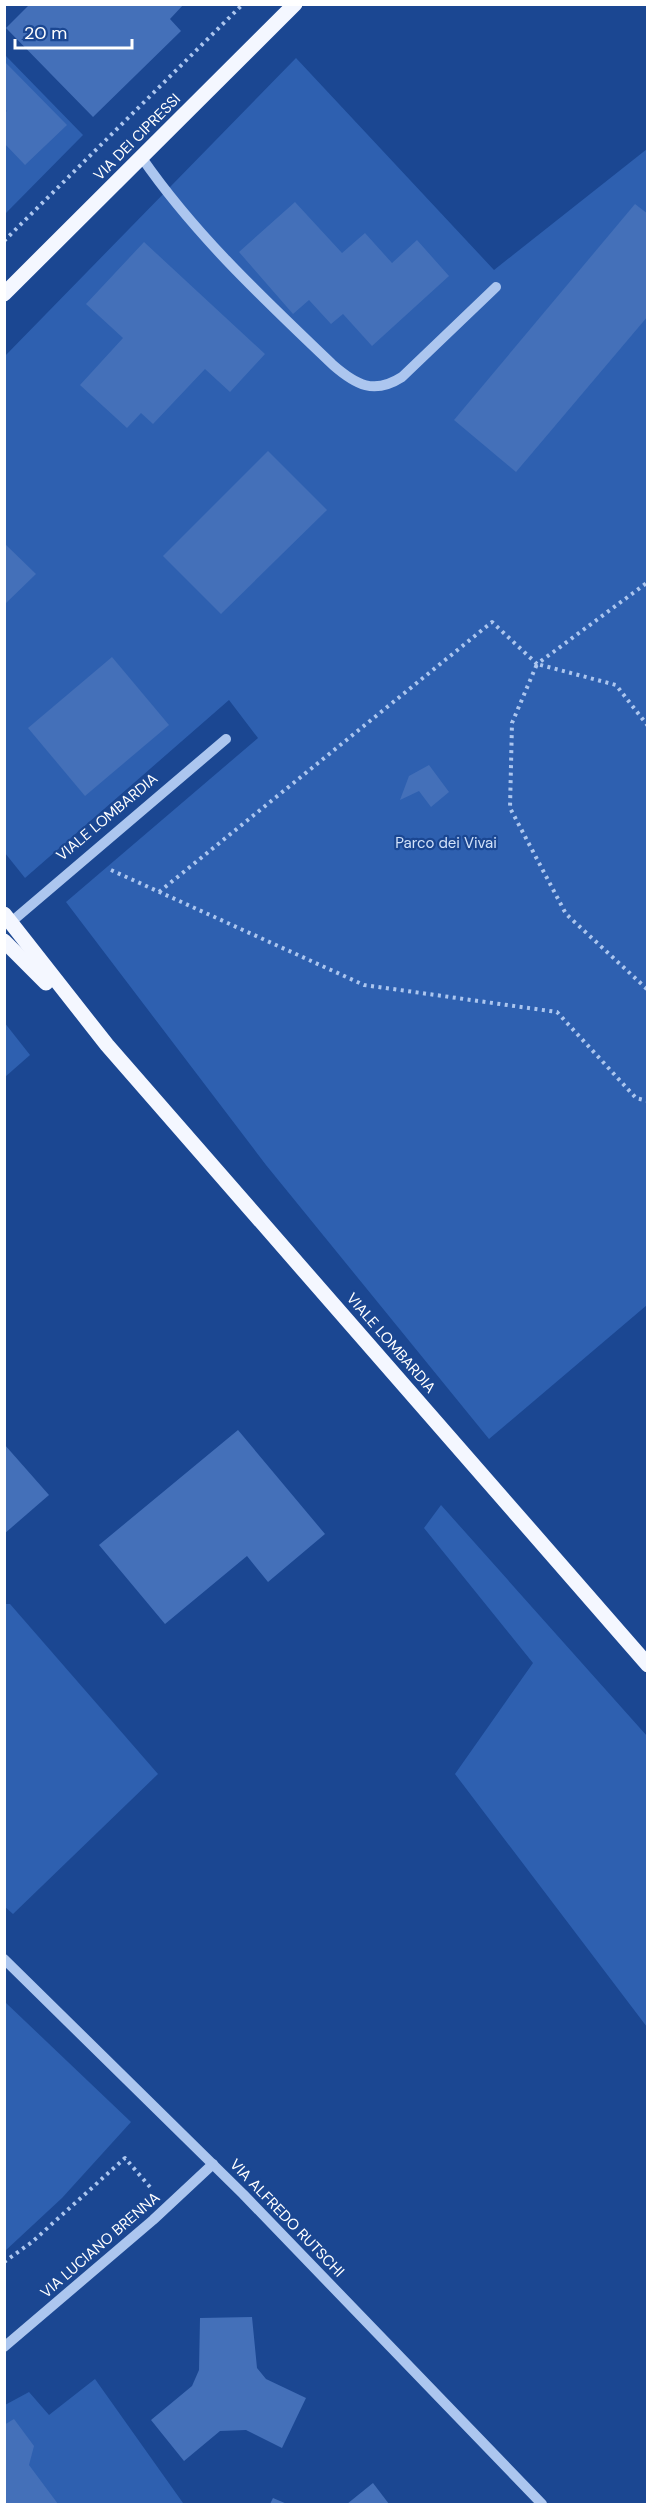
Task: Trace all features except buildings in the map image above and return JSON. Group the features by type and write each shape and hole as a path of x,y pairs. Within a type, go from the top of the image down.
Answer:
{"main road":[{"name":"VIA DEI CIPRESSI","path":"4,294 295,4"},
{"name":"VIALE LOMBARDIA","path":"7,919 107,1045 648,1665"},
{"name":"VIALE LOMBARDIA","path":"4,941 107,1045"}],"street":[{"path":"142,158 169,197 216,252 333,365 345,375 366,386 375,388 386,386 402,377 496,287"},
{"name":"VIALE LOMBARDIA","path":"7,919 86,858 226,739"},
{"name":"VIA ALFREDO RUTSCHI","path":"4,1959 213,2164 542,2505"},
{"name":"VIA LUCIANO BRENNA","path":"4,2347 167,2207 213,2164"}],"path":[{"path":"4,241 243,4"},
{"path":"648,582 537,664 512,723 510,808 566,914 648,990"},
{"path":"159,892 492,622 537,664 616,685 648,726"},
{"path":"86,858 364,985 557,1012 636,1098 648,1101"},
{"path":"4,2262 32,2242 125,2158 167,2207"}],"green space":[{"path":"5,55 83,135 5,214"},
{"name":"Parco dei Vivai","path":"296,58 494,270 647,149 647,1305 489,1439 266,1165 66,902 258,738 229,700 25,878 5,853 4,357"},
{"path":"4,1022 30,1055 5,1077 4,1077"},
{"path":"441,1505 647,1736 647,2027 455,1774 533,1663 424,1528"},
{"path":"4,1604 10,1604 158,1774 13,1914 4,1906"},
{"path":"5,2002 131,2122 62,2198 5,2251"},
{"path":"95,2379 183,2503 5,2504 5,2405 29,2392 49,2415"}]}
